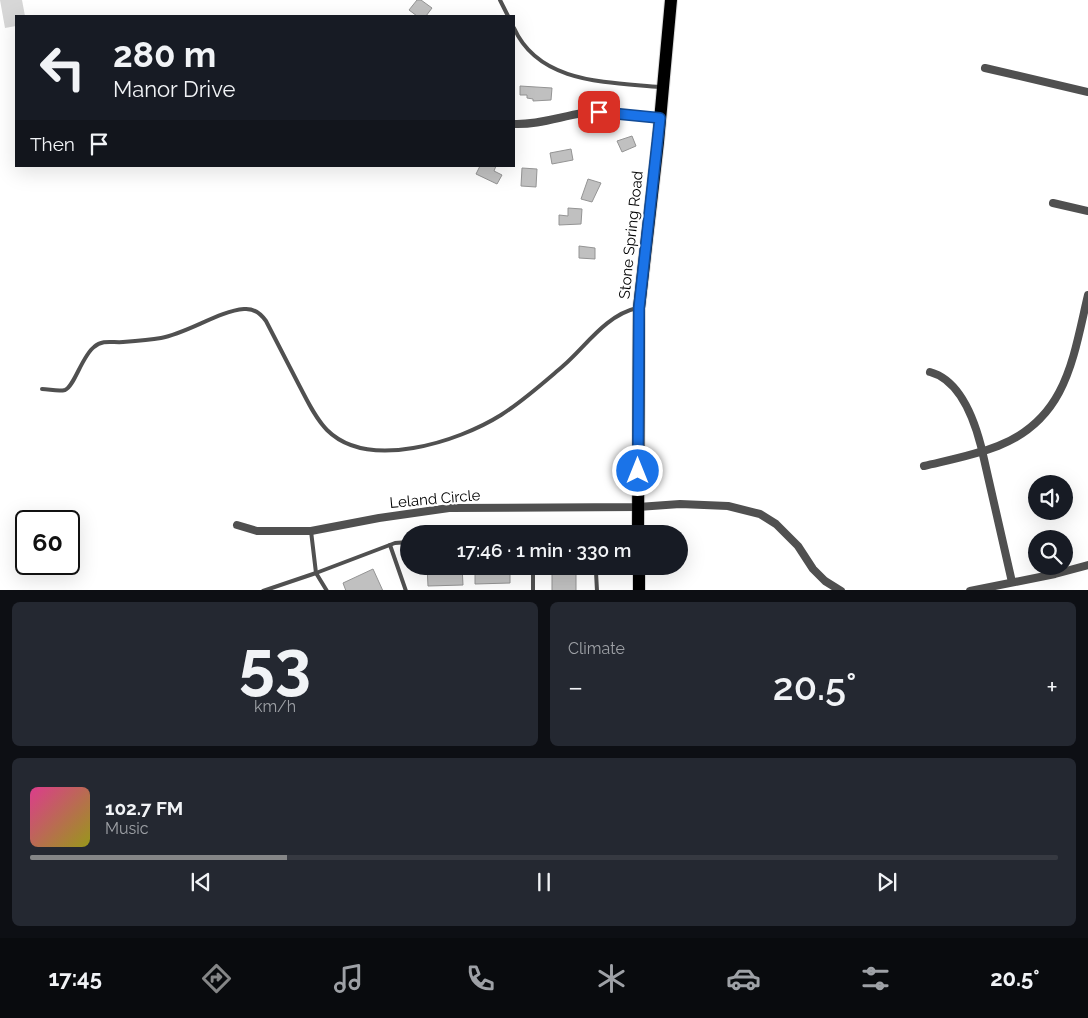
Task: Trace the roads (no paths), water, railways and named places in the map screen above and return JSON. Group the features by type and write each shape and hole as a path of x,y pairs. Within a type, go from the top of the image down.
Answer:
{"main road":[{"name":"Stone Spring Road","path":"638,525 639,308 671,0"},
{"path":"638,575 639,590"}],"street":[{"path":"985,68 1088,92"},
{"path":"515,124 599,112 660,118"},
{"path":"1053,203 1088,211"},
{"path":"924,466 1006,443 1040,421 1062,389 1069,371 1088,295"},
{"path":"930,372 937,374 945,380 963,400 974,424 1012,582"},
{"name":"Leland Circle","path":"237,525 257,531 311,531 379,518 449,508 638,507 680,504 728,506 760,514 786,531 813,569 825,581 841,590"},
{"path":"970,590 1088,565"}],"lane":[{"path":"500,0 508,15"},
{"path":"515,30 531,54 544,65 555,70 570,75 612,82 663,87"},
{"path":"42,389 63,390 68,388 73,382 85,356 101,343 165,337 235,310 248,309 259,313 266,321 309,404 329,432 343,442 361,449 402,450 460,434 500,415 541,385 613,319 626,311 639,308"},
{"path":"311,531 316,573 327,590"},
{"path":"263,590 316,573 395,542 400,542"},
{"path":"390,545 406,590"},
{"path":"533,575 533,590"},
{"path":"596,575 596,590"}]}
